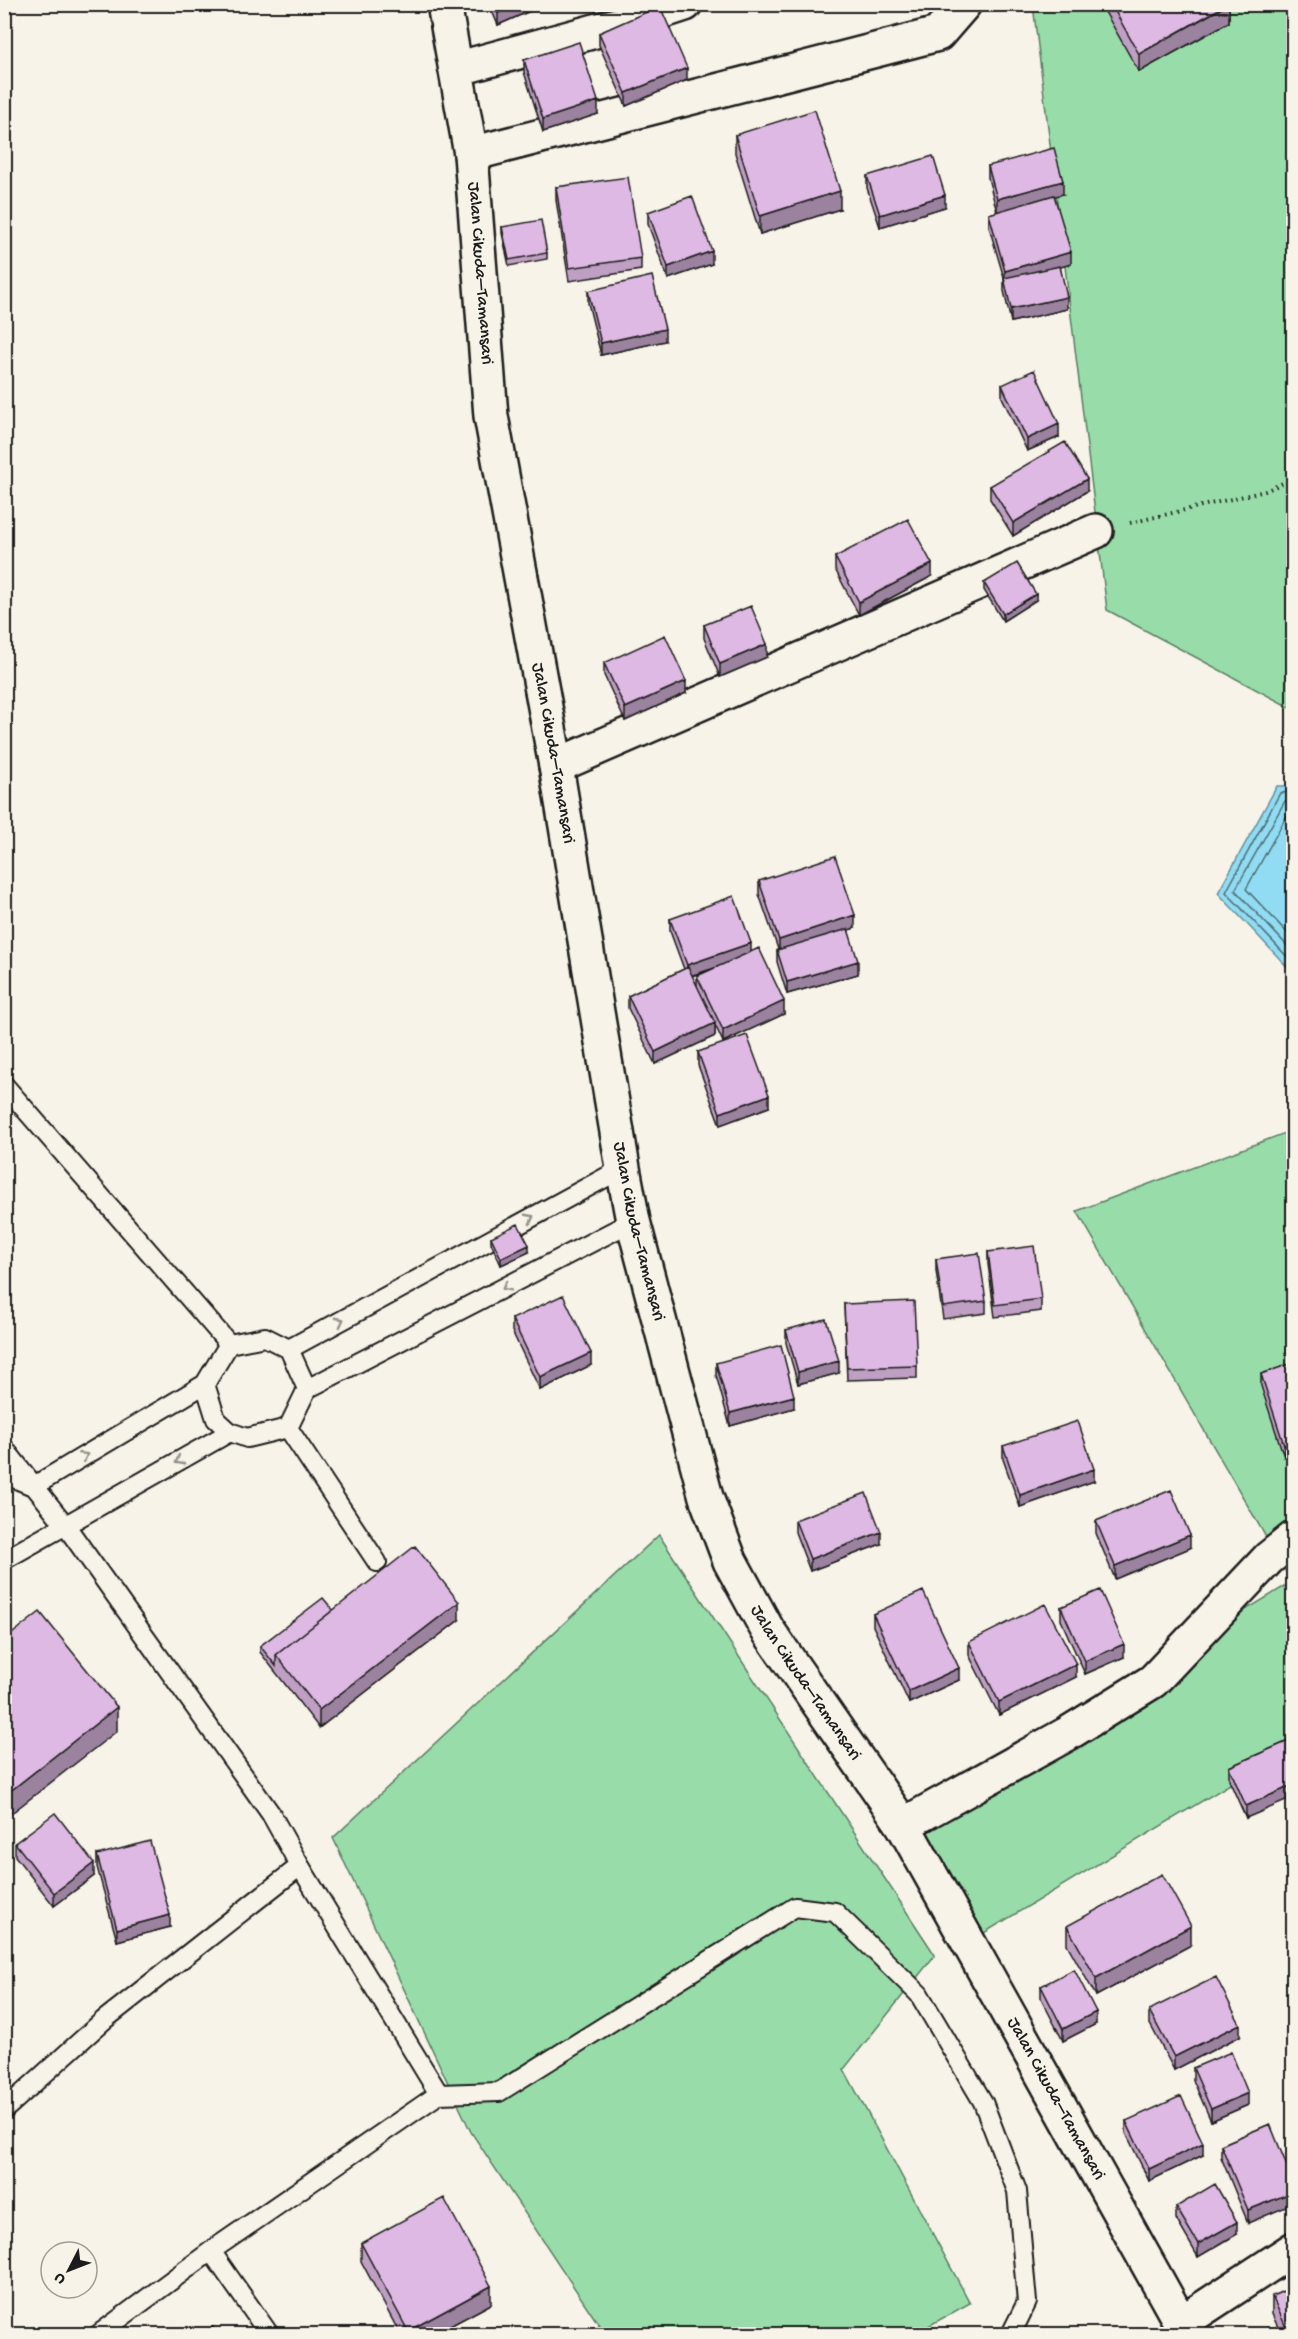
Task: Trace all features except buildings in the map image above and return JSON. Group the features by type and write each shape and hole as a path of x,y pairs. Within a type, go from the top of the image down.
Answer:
{"street":[{"name":"Jalan Cikuda–Tamansari","path":"444,4 471,154 491,417 556,766 633,1221 706,1497 730,1561 767,1629 903,1825 1184,2329"},
{"path":"456,69 684,4"},
{"path":"471,154 938,34 964,4"},
{"path":"556,766 1096,531"},
{"path":"903,1825 1067,1734 1153,1682 1269,1558 1293,1538"},
{"path":"1184,2329 1293,2248"}],"lane":[{"path":"4,1085 230,1344"},
{"path":"289,1349 623,1168"},
{"path":"205,1384 216,1419 230,1432 248,1438 288,1428 307,1389 633,1221"},
{"path":"34,1486 205,1384 230,1344 265,1338 289,1349 307,1389"},
{"path":"288,1428 377,1562"},
{"path":"4,1560 230,1432"},
{"path":"4,1448 66,1526 271,1814 300,1866 439,2094"},
{"path":"4,1474 34,1486"},
{"path":"4,2110 104,2020 300,1866"},
{"path":"99,2334 211,2251 439,2094 499,2092 795,1907 835,1912 919,1994 983,2102 1017,2191 1027,2302 1011,2334"},
{"path":"211,2251 269,2334"}],"path":[{"path":"1096,531 1265,491 1293,478"}],"green space":[{"path":"1033,5 1293,5 1293,709 1107,610"},
{"path":"1293,1130 1293,1746 974,1939 899,1819 1292,1582 1077,1211"},
{"path":"659,1535 935,1955 844,2069 970,2303 914,2334 605,2334 471,2132 333,1838"}],"water":[{"path":"1277,786 1293,786 1293,973 1218,893"}]}
